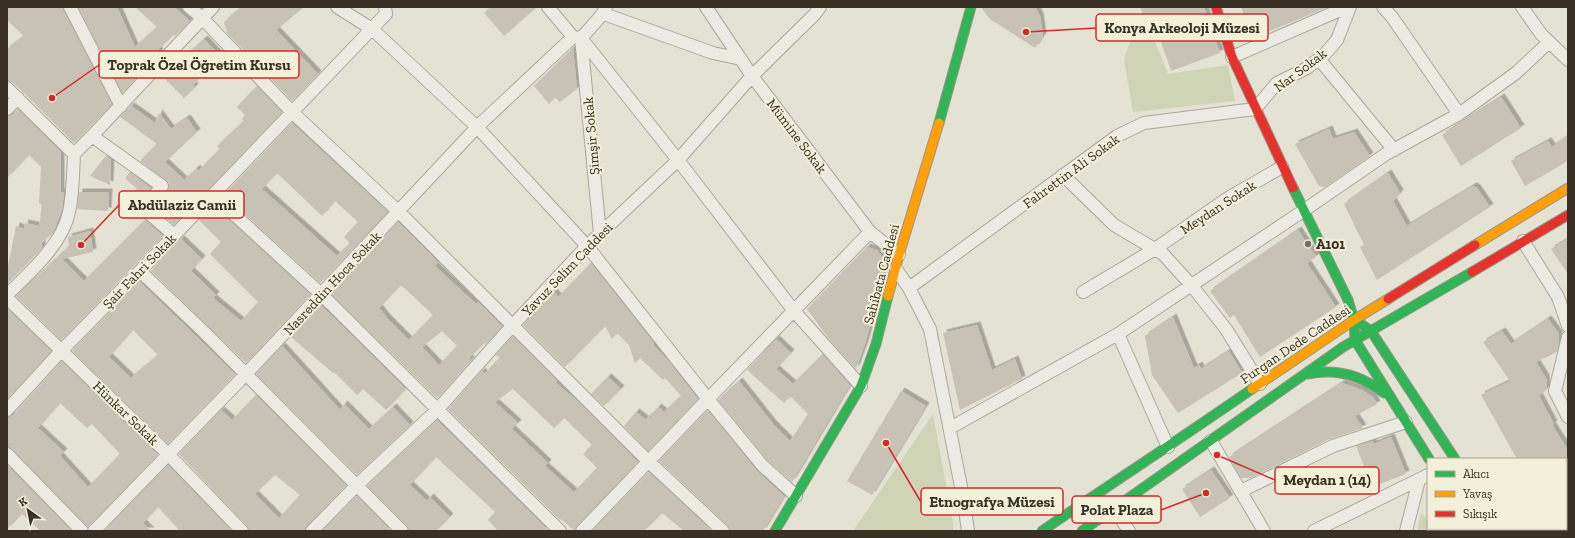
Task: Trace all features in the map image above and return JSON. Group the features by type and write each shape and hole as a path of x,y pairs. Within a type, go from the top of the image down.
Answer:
{"main road":[{"name":"Sahibata Caddesi","path":"775,531 861,386 876,344 899,255 953,75 971,7"},
{"path":"1216,7 1232,57 1255,110 1282,168 1348,300 1354,320 1355,340 1428,458"},
{"name":"Furgan Dede Caddesi","path":"1042,531 1354,320 1568,188"},
{"path":"1082,531 1355,340 1568,215"},
{"path":"1354,320 1371,331 1454,458"},
{"path":"1304,375 1328,371 1349,373 1372,383 1392,400"}],"street":[{"path":"70,7 120,106"},
{"path":"189,7 202,18 292,112 399,212 648,461 723,531"},
{"path":"7,295 45,258 62,231 69,213 74,154 213,7"},
{"path":"337,7 372,28 477,128 588,246 708,399 762,465 796,496"},
{"name":"Şair Fahri Sokak","path":"7,410 61,351 140,271 386,14 384,7"},
{"path":"548,7 577,38 678,160 794,311 861,386"},
{"name":"Mümine Sokak","path":"706,7 752,76 870,232 899,255"},
{"name":"Yavuz Selim Caddesi","path":"312,531 356,486 437,410 513,325 588,246 678,160 752,76 815,14 820,7"},
{"path":"1232,57 1347,7"},
{"name":"Nar Sokak","path":"1255,110 1277,83 1307,68 1319,59 1336,40 1350,7"},
{"path":"1384,7 1459,114"},
{"path":"1522,7 1540,34 1568,60"},
{"path":"605,11 713,53 741,59"},
{"name":"Nasreddin Hoca Sokak","path":"94,531 246,374 477,128 605,11"},
{"name":"Şimşir Sokak","path":"577,38 600,234"},
{"path":"950,428 1118,334 1394,150 1459,114 1516,73 1549,42"},
{"path":"1319,59 1394,150"},
{"path":"7,88 74,154"},
{"path":"7,109 18,98"},
{"name":"Fahrettin Ali Sokak","path":"909,288 1117,136 1144,123 1255,110"},
{"path":"92,136 162,186 144,209 174,235"},
{"name":"Meydan Sokak","path":"1083,292 1155,249 1228,198 1282,168"},
{"path":"1063,175 1114,225 1163,254 1192,286 1226,329 1260,384"},
{"path":"213,195 321,294 560,531"},
{"path":"582,531 870,232"},
{"path":"1523,241 1558,297 1568,326"},
{"path":"896,269 909,288 930,329 964,502 968,531"},
{"path":"140,271 246,374 402,531"},
{"name":"Hünkar Sokak","path":"7,298 168,454 242,531"},
{"path":"1118,334 1168,447"},
{"path":"1568,341 1555,391 1568,417"},
{"path":"1241,491 1333,446 1406,422"},
{"path":"1211,441 1264,531"},
{"path":"7,454 82,531"},
{"path":"1314,531 1424,478"},
{"path":"1406,531 1424,478"},
{"path":"1114,508 1129,531"}],"green space":[{"path":"1132,35 1154,39 1168,74 1228,65 1235,101 1133,112 1124,60"},
{"path":"933,414 953,523 953,531 853,531"},
{"path":"1421,512 1427,520 1427,530 1436,531 1417,531"}],"building":[{"path":"7,7 63,7 112,104 74,143 23,92 12,82 7,81 7,49 24,36 7,20"},
{"path":"78,7 117,7 135,47 157,27 135,7 174,7 190,21 158,50 160,52 122,93"},
{"path":"241,7 304,7 276,30 318,74 292,101 227,33 224,22"},
{"path":"491,7 537,7 504,36 484,13"},
{"path":"981,7 1035,7 1040,16 1043,36 1035,48 990,19"},
{"path":"1140,7 1204,7 1220,53 1171,71 1154,22 1147,24"},
{"path":"1241,7 1328,7 1253,38"},
{"path":"204,39 222,58 193,85 195,87 184,98 163,77"},
{"path":"573,48 577,89 560,102 555,97 549,104 534,86"},
{"path":"257,86 282,112 174,225 154,208 168,190 169,183 140,161 157,144 120,117 131,106 155,123 159,113 171,129 187,118 197,132 165,162 184,180 197,168 198,171 220,149 217,146 244,121 242,119 245,115 237,107"},
{"path":"1501,97 1521,128 1461,166 1442,135"},
{"path":"18,109 61,152 61,192 64,192 62,210 54,231 42,243 42,248 7,284 7,271 16,226 24,229 25,223 39,226 42,205 39,203 41,167 29,155 7,178 7,116 12,115"},
{"path":"292,123 388,212 320,283 224,195","holes":["277,173 322,216 335,201 358,222 344,237 350,243 337,256 262,189"]},
{"path":"1329,129 1333,139 1354,132 1370,156 1325,187 1319,186 1295,144"},
{"path":"1568,136 1568,161 1525,186 1511,161 1548,141 1552,147"},
{"path":"106,156 111,159 110,185 90,176"},
{"path":"130,172 151,188 137,207 128,199 137,189 125,178"},
{"path":"1388,173 1400,193 1393,201 1407,226 1473,186 1477,188 1490,207 1377,280 1360,247 1364,245 1344,204"},
{"path":"79,192 109,192 108,211 77,209"},
{"path":"213,205 310,294 246,363 151,271 181,239 202,259 191,271 216,295 213,298 241,321 258,302 210,254 221,242 199,220"},
{"path":"145,220 163,236 61,340 16,296 69,246 68,237 90,231 93,252 62,259 84,281"},
{"path":"398,222 438,262 435,266 476,304 478,302 502,326 486,344 484,343 469,358 471,360 437,398 331,294","holes":["401,285 433,315 409,340 379,308","442,331 457,346 439,365 422,347"]},
{"path":"1298,230 1316,257 1307,263 1336,307 1260,357 1234,315 1230,318 1210,291"},
{"path":"1568,239 1568,274 1551,249"},
{"path":"867,247 877,250 886,264 866,341 856,369 829,339 807,309"},
{"path":"591,263 654,343 653,345 667,359 698,399 648,451 624,426 636,412 646,420 649,416 652,419 651,415 658,407 664,412 681,396 665,378 663,380 640,358 635,363 629,345 617,333 612,339 605,326 565,367 523,325 554,292 558,297"},
{"path":"140,282 235,374 168,444 72,351","holes":["133,330 158,355 131,378 109,357"]},
{"path":"321,305 406,389 386,410 363,389 357,395 334,372 333,373 291,337"},
{"path":"7,308 51,351 7,399"},
{"path":"1173,317 1194,368 1199,365 1201,369 1229,351 1242,373 1178,413 1152,375 1145,336"},
{"path":"1548,319 1559,334 1557,352 1536,362 1546,378 1547,389 1539,396 1554,424 1552,425 1568,450 1568,459 1516,458 1481,395 1510,381 1483,342 1502,331 1511,344"},
{"path":"977,325 992,370 1015,359 1022,379 960,410 943,333"},
{"path":"513,336 555,378 557,381 556,383 581,404 638,462 577,526 575,531 561,519 560,520 448,409 482,371 484,374 500,358 496,355","holes":["513,389 554,428 564,418 592,445 583,454 597,468 574,492 545,466 548,463 512,429 518,423 495,402"]},
{"path":"776,339 791,353 776,369 793,384 823,354 850,385 792,482 767,460 718,400 739,381 773,424 790,441 808,414 790,396 784,403 747,370"},
{"path":"282,346 340,410 344,404 369,429 393,407 410,425 357,475 256,374"},
{"path":"62,361 158,454 88,527 12,449 7,447 7,417 13,415","holes":["60,403 87,428 92,424 120,454 88,487 60,456 64,452 38,428"]},
{"path":"608,377 621,389 604,406 591,394"},
{"path":"1342,383 1362,390 1373,397 1377,404 1355,416 1363,428 1330,439 1250,478 1241,478 1229,457"},
{"path":"901,391 926,406 872,495 847,481"},
{"path":"256,395 346,485 307,526 305,531 249,531 247,526 179,454 221,410 232,420","holes":["275,475 300,495 279,518 255,494"]},
{"path":"708,410 756,470 784,496 763,531 730,531 728,526 659,461"},
{"path":"437,420 549,531 498,531 488,520 495,512 436,457 410,485 427,501 430,497 450,517 436,531 409,531 407,526 367,486"},
{"path":"1391,437 1406,474 1372,487 1356,446 1372,441 1374,444"},
{"path":"7,465 72,531 41,531 22,514 7,529"},
{"path":"168,465 232,531 180,531 158,507 143,523 151,531 104,531"},
{"path":"1211,470 1230,498 1200,517 1182,489"},
{"path":"649,472 712,531 684,531 662,513 644,531 592,531"},
{"path":"357,496 391,531 322,531"}],"traffic: fast":[{"path":"939,123 971,7"},
{"path":"1293,188 1348,300 1354,320 1355,340 1428,458"},
{"path":"1082,531 1343,347 1472,272"},
{"path":"775,531 861,386 876,344 888,296"},
{"path":"1361,324 1371,331 1454,458"},
{"path":"1308,374 1319,372 1348,374 1357,377 1384,393"},
{"path":"1042,531 1252,389"}],"traffic: slow":[{"path":"888,296 939,123"},
{"path":"1475,245 1568,188"},
{"path":"1252,389 1354,320 1388,299"}],"traffic: jam":[{"path":"1216,7 1232,57 1293,188"},
{"path":"1472,272 1568,215"},
{"path":"1388,299 1475,245"}],"place":[{"name":"Konya Arkeoloji Müzesi","path":"1026,32"},
{"name":"Toprak Özel Öğretim Kursu","path":"52,98"},
{"name":"A101","path":"1308,244"},
{"name":"Abdülaziz Camii","path":"81,245"},
{"name":"Etnografya Müzesi","path":"886,443"},
{"name":"Meydan 1 (14)","path":"1217,455"},
{"name":"Polat Plaza","path":"1206,493"}]}
